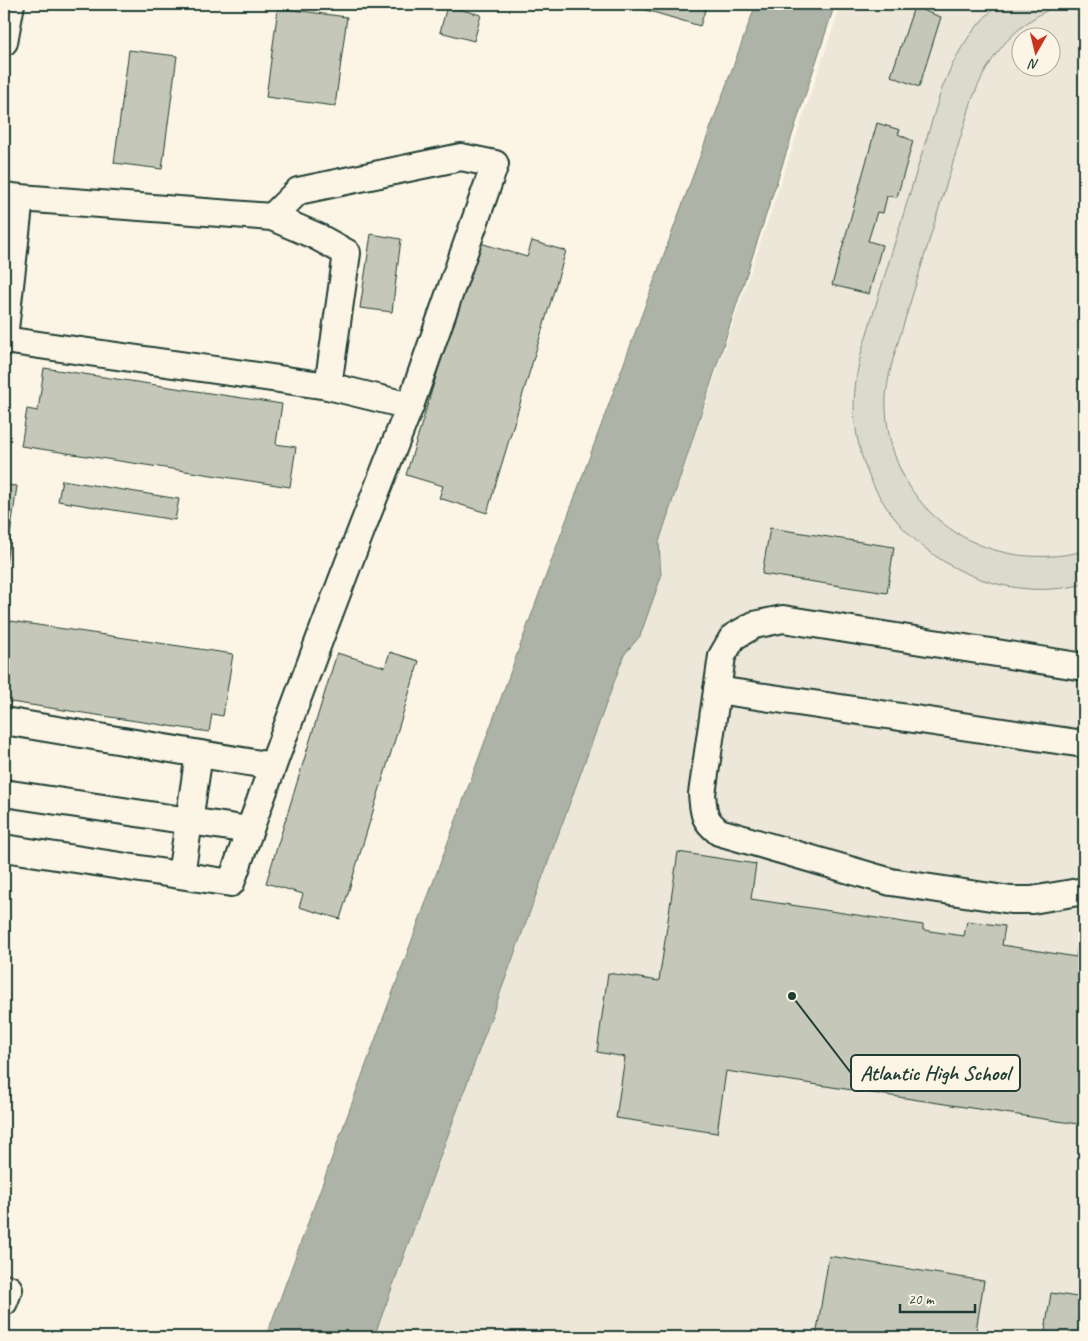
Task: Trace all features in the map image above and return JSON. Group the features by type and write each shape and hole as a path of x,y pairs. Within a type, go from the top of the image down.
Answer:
{"lane":[{"path":"4,42 11,4"},
{"path":"4,848 231,883 272,766 410,406 495,164 461,157 298,191 272,217"},
{"path":"328,386 346,253 316,236 272,217 12,197 4,339 328,386 410,406"},
{"path":"1084,667 783,619 754,625 733,637 722,656 702,794 704,811 708,822 719,832 890,882 1011,900 1032,900 1084,891"},
{"path":"717,690 1084,744"},
{"path":"4,721 272,766"},
{"path":"181,875 199,754"},
{"path":"4,793 249,830"}],"shaded area":[{"path":"756,4 835,4 659,542 661,577 640,636 624,655 374,1337 266,1337"},
{"path":"841,4 1084,4 1084,1337 374,1337 624,655 640,636 661,577 659,542"},
{"path":"999,4 1061,4 1021,28 1010,28 1010,38 987,68 972,100 893,359 886,402 892,445 905,478 924,506 949,528 979,544 1012,554 1047,556 1084,551 1084,584 1046,589 1008,586 972,576 939,558 910,535 886,506 868,473 855,425 854,403 857,371 862,350 941,91 964,43"}],"building":[{"path":"626,4 707,4 700,26"},
{"path":"447,6 481,15 474,41 440,32"},
{"path":"914,7 941,17 919,87 891,76"},
{"path":"278,8 347,17 335,106 266,97"},
{"path":"129,50 177,56 162,169 114,163"},
{"path":"877,123 900,130 898,134 913,141 897,197 887,196 883,213 877,212 868,241 882,245 869,294 832,285"},
{"path":"371,234 401,239 392,312 360,308"},
{"path":"532,241 566,251 487,513 439,498 443,486 406,475 477,242 527,257"},
{"path":"44,368 282,404 276,444 296,447 290,487 21,446 27,409 38,411"},
{"path":"62,480 179,499 175,520 58,501"},
{"path":"4,485 17,486 4,579"},
{"path":"770,528 894,547 887,593 762,574"},
{"path":"4,620 233,654 223,716 212,714 209,732 4,701"},
{"path":"390,652 419,661 340,919 299,907 303,894 266,883 337,653 385,667"},
{"path":"678,852 756,864 751,899 923,925 923,930 964,936 967,921 1005,926 1002,945 1076,957 1079,937 1084,938 1084,1125 726,1071 717,1133 616,1118 625,1057 597,1052 608,973 659,981"},
{"path":"829,1256 984,1281 975,1337 816,1337"},
{"path":"1051,1293 1084,1298 1084,1337 1044,1337"}],"place":[{"name":"Atlantic High School","path":"792,996"}]}
